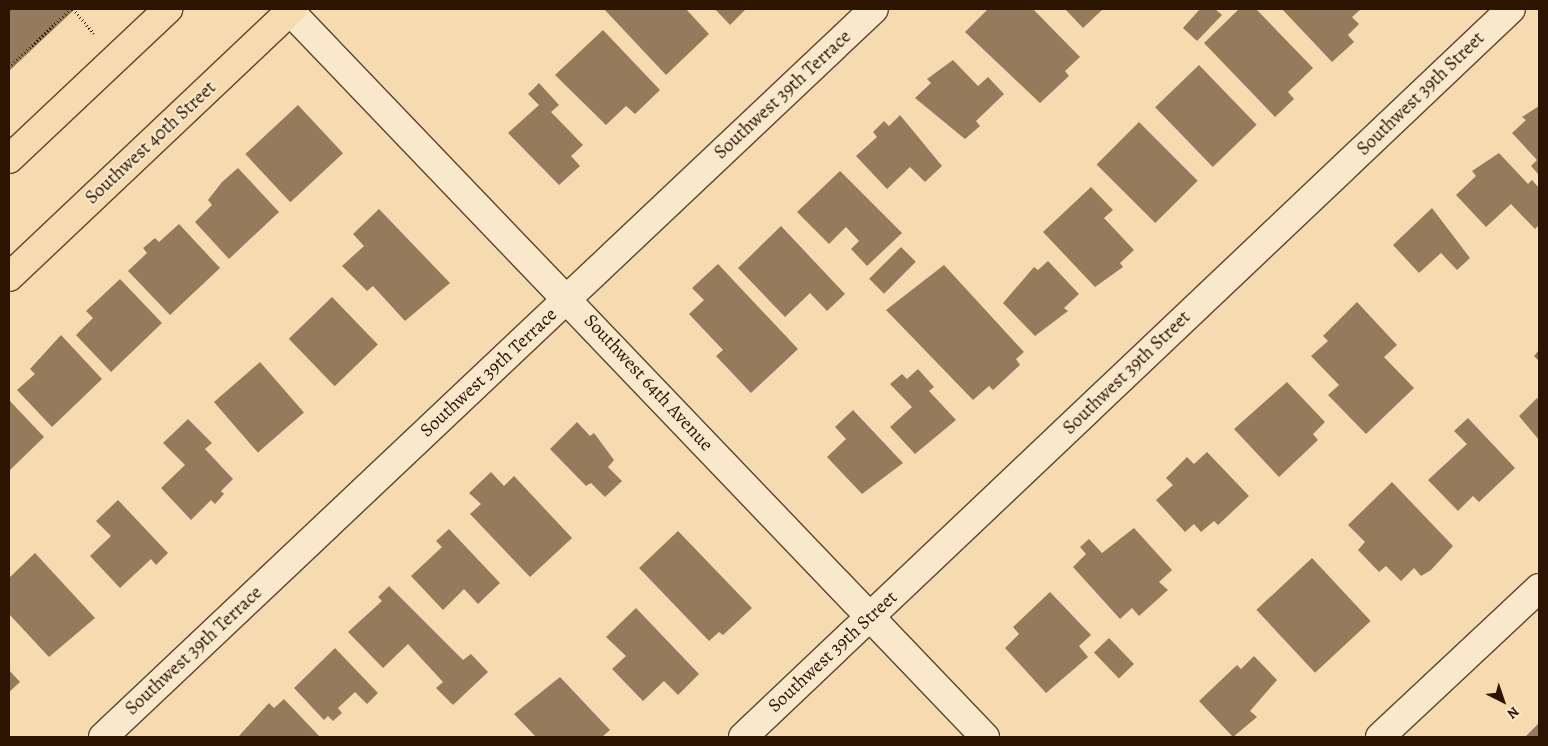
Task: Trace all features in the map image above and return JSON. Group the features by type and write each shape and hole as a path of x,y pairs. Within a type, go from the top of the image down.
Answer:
{"main road":[{"path":"9,160 168,9"},
{"name":"Southwest 40th Street","path":"9,277 290,10"}],"street":[{"name":"Southwest 39th Terrace","path":"103,737 874,9"},
{"name":"Southwest 39th Street","path":"743,737 1510,9"},
{"name":"Southwest 64th Avenue","path":"290,10 985,737"},
{"path":"1380,737 1539,588"}],"path":[{"path":"9,67 72,9 95,33"}],"building":[{"path":"9,9 75,9 9,71"},
{"path":"604,9 686,9 709,34 666,75"},
{"path":"715,9 746,9 730,25"},
{"path":"988,9 1033,9 1080,57 1065,71 1069,76 1040,103 965,32"},
{"path":"1065,9 1103,9 1083,28"},
{"path":"1200,9 1215,9 1222,15 1197,41 1183,28"},
{"path":"1239,9 1256,9 1313,68 1288,92 1294,99 1275,117 1204,43"},
{"path":"1282,9 1361,9 1352,17 1359,24 1348,35 1354,42 1332,62"},
{"path":"603,30 660,90 635,114 626,106 606,125 555,75"},
{"path":"953,60 978,86 988,77 1004,94 976,121 980,126 965,139 915,98 931,83 927,79"},
{"path":"1199,65 1257,125 1213,167 1155,107"},
{"path":"539,83 559,105 551,112 583,145 571,156 580,166 559,185 508,133 539,105 528,94"},
{"path":"298,105 343,153 290,202 245,154"},
{"path":"1539,106 1539,175 1531,166 1537,160 1512,133 1526,120 1522,117"},
{"path":"900,115 942,166 925,182 910,167 887,189 856,156 877,137 873,132 884,121 889,126"},
{"path":"1139,122 1198,181 1155,223 1097,164"},
{"path":"1499,153 1528,184 1532,180 1539,188 1539,225 1535,229 1511,204 1486,227 1456,195 1476,176 1472,171"},
{"path":"238,168 279,212 229,259 195,222 212,205 208,200 222,182"},
{"path":"840,171 902,233 867,266 851,249 859,241 846,227 829,244 797,212"},
{"path":"1091,187 1113,210 1104,218 1134,250 1120,263 1123,267 1095,287 1043,232"},
{"path":"1432,208 1470,258 1457,270 1441,253 1419,273 1393,245"},
{"path":"379,209 450,283 405,321 373,286 367,291 342,266 364,246 353,234"},
{"path":"179,224 220,268 170,315 128,271 147,253 143,248 155,238 159,242"},
{"path":"781,226 845,294 827,311 810,293 785,317 738,268"},
{"path":"901,247 916,262 884,294 869,279"},
{"path":"1048,261 1079,294 1064,308 1068,311 1035,336 1003,303 1034,267 1038,270"},
{"path":"718,264 798,349 751,393 716,356 723,350 689,314 704,300 692,288"},
{"path":"944,265 1024,352 1016,359 1020,365 993,390 989,386 973,400 886,310"},
{"path":"120,279 162,323 111,372 76,335 93,318 86,311"},
{"path":"332,297 378,344 335,386 289,339"},
{"path":"1357,302 1397,345 1384,357 1414,388 1366,434 1328,395 1339,385 1311,356 1328,341 1323,336"},
{"path":"61,335 102,379 52,427 17,390 35,374 30,369"},
{"path":"1539,350 1539,361 1534,356"},
{"path":"260,362 304,413 258,453 214,402"},
{"path":"918,369 934,387 929,391 956,420 915,454 890,427 912,407 890,384 902,374 907,379"},
{"path":"1287,382 1325,422 1313,434 1318,440 1279,477 1234,429"},
{"path":"1537,398 1539,401 1539,440 1519,416"},
{"path":"9,400 44,437 9,471"},
{"path":"853,410 903,463 862,494 827,457 846,439 835,427"},
{"path":"1468,418 1515,468 1479,502 1473,496 1458,511 1428,480 1467,444 1454,431"},
{"path":"188,419 212,443 205,449 233,479 221,491 224,494 215,504 211,500 191,520 161,488 185,465 163,443"},
{"path":"577,422 590,436 594,433 614,460 608,467 622,481 605,497 591,483 586,486 550,449"},
{"path":"1207,452 1249,496 1218,525 1214,521 1201,532 1194,524 1185,532 1156,500 1173,485 1166,478 1187,457 1194,464"},
{"path":"491,472 504,486 514,476 572,538 530,577 470,514 481,504 469,493"},
{"path":"1392,482 1453,546 1431,570 1421,576 1414,568 1401,581 1386,566 1379,572 1358,550 1365,542 1348,525"},
{"path":"118,500 168,553 156,565 151,559 120,588 90,556 111,536 96,521"},
{"path":"1134,528 1172,570 1159,582 1168,590 1139,616 1132,608 1120,619 1073,567 1086,554 1080,547 1089,539 1102,553"},
{"path":"449,529 500,583 478,604 464,589 443,610 411,576 442,547 436,541"},
{"path":"678,531 752,608 723,635 719,632 709,641 639,568"},
{"path":"35,553 95,618 49,657 9,614 9,578"},
{"path":"1312,558 1371,621 1315,673 1256,610"},
{"path":"389,586 463,660 471,654 488,672 453,705 436,688 443,682 408,644 383,668 348,632 382,601 378,597"},
{"path":"1050,592 1091,635 1079,646 1088,657 1046,693 1005,648 1019,634 1013,627"},
{"path":"636,608 699,674 678,695 664,681 643,701 612,669 626,656 606,637"},
{"path":"1109,638 1134,664 1119,678 1094,653"},
{"path":"335,648 378,693 367,704 355,692 338,708 342,713 333,721 328,716 324,720 294,688"},
{"path":"1254,656 1277,680 1250,711 1257,717 1233,737 1199,701 1237,665 1241,669"},
{"path":"9,670 20,682 9,692"},
{"path":"560,677 610,730 602,737 536,737 514,714"},
{"path":"284,699 320,737 238,737 269,703 274,708"},
{"path":"1539,723 1539,737 1525,737"}]}
